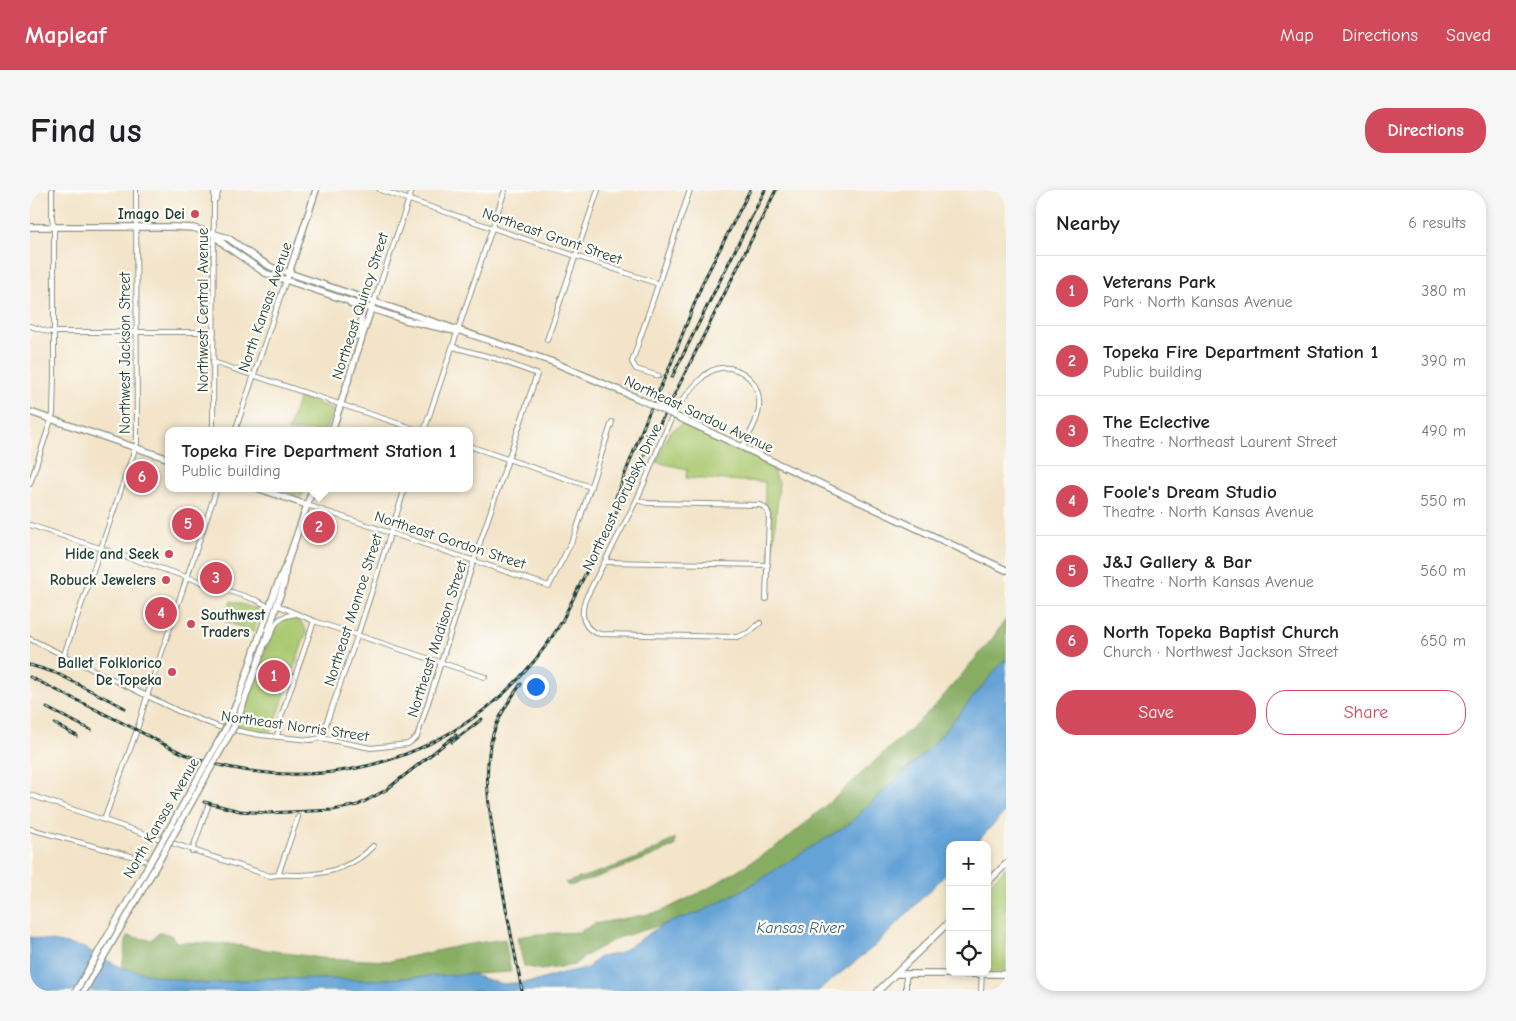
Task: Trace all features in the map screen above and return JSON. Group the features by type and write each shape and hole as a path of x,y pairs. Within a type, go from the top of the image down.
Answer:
{"main road":[{"name":"North Kansas Avenue","path":"286,280 316,190"},
{"path":"30,227 186,227 228,238 263,262 373,305"},
{"path":"214,235 226,246 265,273 356,306 361,312 362,323 356,341 357,355"},
{"path":"330,295 373,305"},
{"name":"Northeast Sardou Avenue","path":"373,305 453,328 553,362 742,446 1006,570"},
{"name":"Northeast Quincy Street","path":"333,427 373,305"},
{"path":"30,412 165,458"},
{"name":"Northeast Gordon Street","path":"268,492 307,506"},
{"path":"270,607 312,492"},
{"path":"262,652 284,583 286,566"},
{"name":"North Kansas Avenue","path":"76,991 225,730 238,700 270,607"},
{"name":"North Kansas Avenue","path":"84,991 237,721 262,652"},
{"path":"991,879 1006,864"},
{"path":"878,991 946,925"},
{"path":"897,974 946,973"},
{"path":"991,973 1006,974"}],"street":[{"path":"30,484 52,420 54,226 52,190"},
{"name":"Northwest Jackson Street","path":"64,655 137,443 136,190"},
{"name":"Northwest Central Avenue","path":"213,427 214,190"},
{"path":"214,204 219,190"},
{"name":"Northeast Grant Street","path":"380,190 659,284"},
{"name":"Northeast Quincy Street","path":"373,305 412,190"},
{"path":"424,427 505,190"},
{"path":"547,340 598,190"},
{"path":"660,376 636,369 632,362 690,190"},
{"name":"North Kansas Avenue","path":"236,427 286,280"},
{"path":"30,326 54,332 214,332"},
{"name":"Northeast Madison Street","path":"414,740 537,374 494,358 453,347"},
{"path":"213,362 411,427"},
{"name":"Northeast Porubsky Drive","path":"742,446 758,410 758,393 750,380 742,372 730,367 716,368 705,374 679,404 637,500 585,600 583,612 587,628 600,634 737,636 748,633 760,623"},
{"path":"473,447 591,487 612,422"},
{"name":"Northeast Gordon Street","path":"307,506 549,586 571,543 591,487"},
{"path":"104,820 137,730 216,492"},
{"name":"Northeast Monroe Street","path":"321,738 358,634 404,492"},
{"path":"637,500 647,503 761,505 768,510 766,599"},
{"path":"30,525 256,600 270,607"},
{"path":"605,562 768,564"},
{"path":"278,603 280,607 296,614 485,676"},
{"path":"262,652 278,619 283,616 296,614"},
{"path":"277,737 281,717 314,620"},
{"name":"Northeast Norris Street","path":"30,639 210,725 240,732 277,737 310,740 321,738 371,748 408,744 414,740"},
{"path":"30,796 270,876 311,874 334,870 364,856 373,846"},
{"path":"192,851 208,806"},
{"path":"278,875 298,817"},
{"path":"30,830 134,857 156,866"},
{"path":"906,974 906,991"},
{"path":"981,991 982,976"}],"green space":[{"path":"299,397 331,408 332,411 326,427 289,427"},
{"path":"682,424 776,468 774,475 779,482 769,594 771,514 765,504 765,482 686,478 687,469 656,462 669,433"},
{"path":"289,492 304,492 302,496"},
{"path":"231,601 257,609 259,614 254,632 224,621"},
{"path":"284,619 299,621 304,626 306,633 273,729 261,732 237,728 268,644 279,621"},
{"path":"1006,619 1006,658 933,745 849,824 748,887 703,911 617,938 585,956 574,965 541,970 524,966 517,937 580,932 594,924 660,912 707,889 783,842 838,795 935,706 992,639"},
{"path":"675,838 675,846 649,857 569,886 565,883 636,858"},
{"path":"1006,867 1006,972 991,972 991,883"},
{"path":"160,932 171,935 176,942 229,944 320,958 390,961 463,945 505,939 511,972 371,980 265,978 208,984 166,978 122,968 127,936 151,940"}],"water":[{"name":"Kansas River","path":"1006,658 1006,811 978,841 946,841 946,874 876,945 818,991 30,991 30,937 82,947 122,968 166,978 208,984 265,978 371,980 470,974 502,984 537,981 587,968 599,957 618,954 662,925 703,911 748,887 849,824 933,745"}],"railway":[{"path":"614,502 703,282 750,190"},
{"path":"672,377 765,190"},
{"path":"30,677 184,754 200,760 253,771 305,774 356,768 404,754 450,733 492,703 529,667 561,623 776,190"},
{"path":"30,665 56,673 125,708"},
{"path":"521,684 498,720 493,734 489,750 487,782 493,831 522,991"},
{"path":"47,708 91,730"},
{"path":"452,742 482,719"},
{"path":"55,724 77,736"},
{"path":"204,802 240,811 267,813 333,810 358,805 386,790 456,735"}],"place":[{"name":"Imago Dei","path":"195,214"},
{"name":"North Topeka Baptist Church","path":"142,477"},
{"name":"J&J Gallery & Bar","path":"188,524"},
{"name":"Topeka Fire Department Station 1","path":"319,527"},
{"name":"Hide and Seek","path":"169,554"},
{"name":"The Eclective","path":"216,578"},
{"name":"Robuck Jewelers","path":"166,580"},
{"name":"Foole's Dream Studio","path":"161,613"},
{"name":"Southwest Traders","path":"191,624"},
{"name":"Ballet Folklorico De Topeka","path":"172,672"},
{"name":"Veterans Park","path":"274,676"}]}
